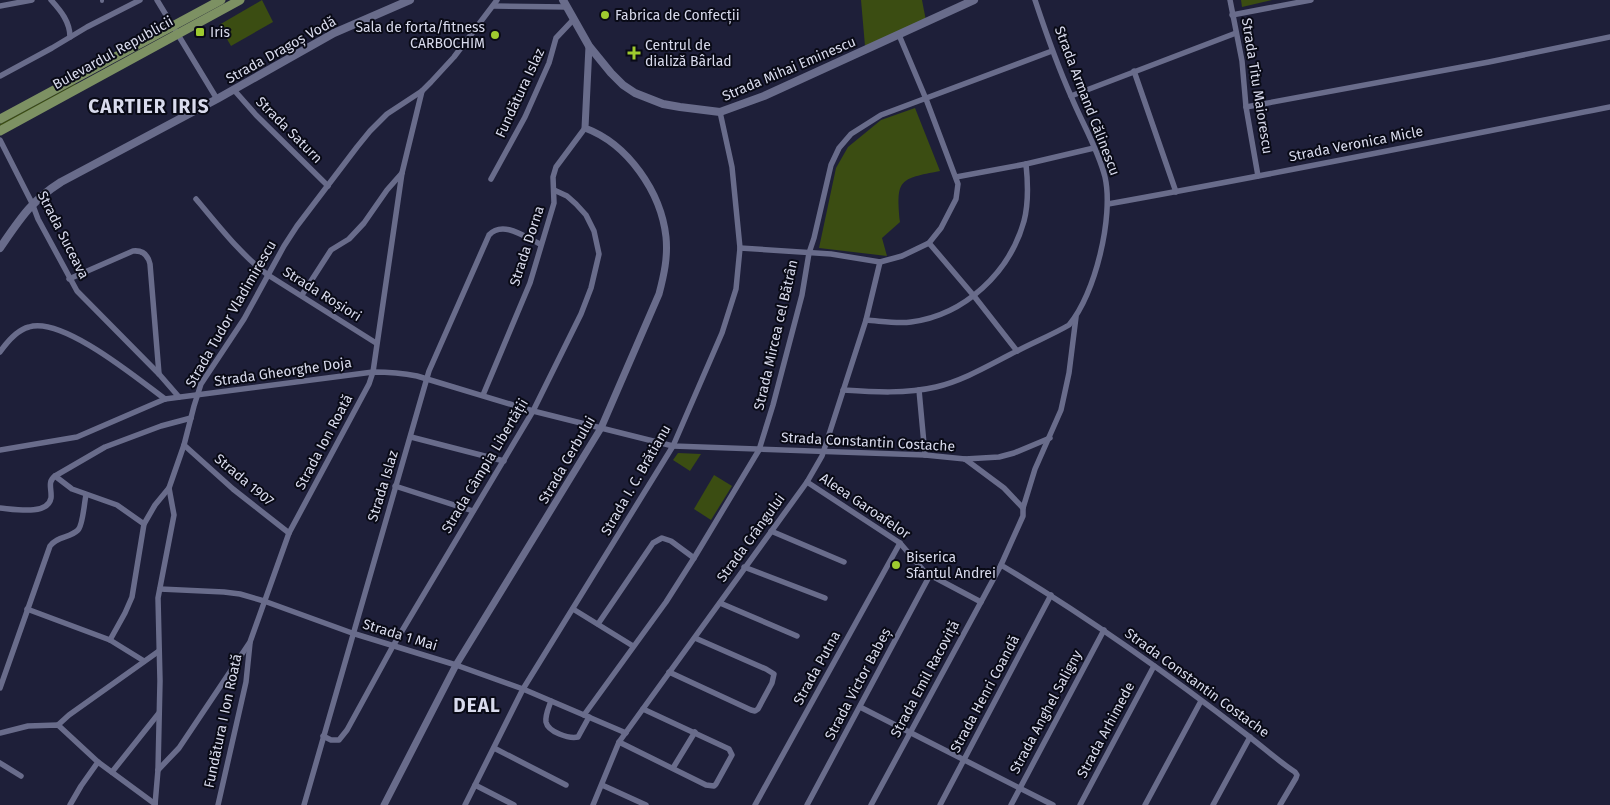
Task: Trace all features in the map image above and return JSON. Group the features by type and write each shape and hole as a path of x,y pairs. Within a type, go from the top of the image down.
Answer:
{"main road":[{"name":"Bulevardul Republicii","path":"0,131 175,30 221,0"},
{"name":"Bulevardul Republicii","path":"0,119 175,30 240,0"},
{"name":"Strada Dragoș Vodă","path":"0,248 32,203 45,192 97,161 234,90 334,33 410,0"},
{"name":"Strada Mihai Eminescu","path":"565,3 589,46 611,74 623,85 635,93 672,106 720,112 764,96 974,0"}],"street":[{"path":"0,6 32,0"},
{"path":"51,0 69,25 70,37"},
{"path":"0,76 140,0"},
{"path":"157,0 217,99"},
{"name":"Strada Armand Călinescu","path":"843,390 881,392 936,387 989,366 1069,325 1076,317 1090,288 1098,263 1108,204 1105,176 1052,52 1035,0"},
{"name":"Strada Titu Maiorescu","path":"1230,0 1244,75 1246,107 1258,176"},
{"path":"1232,15 1310,0"},
{"path":"495,3 565,3"},
{"name":"Strada Tudor Vladimirescu","path":"155,805 160,713 158,610 160,589 174,523 169,488 184,445 196,396 201,384 244,319 297,226 370,131 396,107 422,90 454,57 495,3"},
{"name":"Fundătura Islaz","path":"491,178 525,117 549,63 556,38 573,20"},
{"path":"1071,96 1236,33"},
{"path":"740,248 831,254 880,262 902,256 929,243 940,228 956,199 958,192 956,177 926,98 899,35"},
{"path":"1246,107 1489,62 1610,37"},
{"path":"585,128 589,46"},
{"name":"Strada Mircea cel Bătrân","path":"551,701 546,724 568,737 578,737 586,716 633,646 666,602 759,450 802,295 809,253 831,164 839,148 850,134 865,123 881,115 1052,52"},
{"path":"1134,71 1176,192"},
{"name":"Strada Saturn","path":"234,90 256,115 328,186"},
{"name":"Strada Ion Roată","path":"158,770 179,748 250,642 289,533 373,372 402,173 422,90"},
{"name":"Strada Veronica Micle","path":"1108,204 1610,107"},
{"name":"Strada I. C. Brătianu","path":"465,805 523,689 673,446 722,333 736,289 740,248 734,182 720,112"},
{"name":"Strada Dorna","path":"483,396 530,283 540,244 554,204 553,176 556,167 585,128"},
{"name":"Strada Cerbului","path":"384,805 456,665 601,428 659,294 665,271 666,238 659,211 649,185 623,152 599,133 585,128"},
{"name":"Strada Suceava","path":"0,140 32,203 38,220 77,291 159,374 179,397"},
{"path":"956,177 1026,164 1094,148"},
{"path":"866,320 911,322 943,313 974,296 990,281 1011,252 1019,234 1028,201 1026,164"},
{"path":"302,295 331,250 349,239 364,222 386,190 402,173"},
{"name":"Strada Câmpia Libertății","path":"323,736 331,740 339,740 347,730 393,646 533,410 581,314 591,288 599,254 594,230 586,215 567,196 554,190"},
{"name":"Strada Roșiori","path":"196,199 246,257 268,275 376,343"},
{"name":"Strada Islaz","path":"304,805 429,371 489,235 494,230 503,228 540,244"},
{"path":"929,243 1017,351"},
{"path":"69,279 133,251 139,250 149,258 159,374"},
{"name":"Strada Crângului","path":"593,805 619,742 816,467 823,452 866,320 880,262"},
{"path":"1001,564 1023,516 1023,508 1035,469 1050,438 1064,401 1076,317"},
{"path":"0,352 12,338 29,326 52,328 91,346 166,399"},
{"name":"Strada Gheorghe Doja","path":"0,450 77,437 166,399 373,372 404,373 427,379"},
{"name":"Strada Constantin Costache","path":"427,379 533,410 673,446 925,454 965,459 1013,496 1023,508"},
{"path":"919,390 925,454"},
{"path":"0,508 35,510 48,505 51,498 50,481 55,476 105,447 161,426 191,418"},
{"path":"411,437 504,461"},
{"path":"965,459 999,457 1050,438"},
{"name":"Strada 1907","path":"184,445 233,489 289,533"},
{"path":"55,476 72,489 86,495 108,500 144,524"},
{"name":"Aleea Garoafelor","path":"806,482 900,543 922,570 981,602"},
{"path":"395,486 473,511"},
{"path":"110,640 126,613 132,597 144,524 155,505 169,488"},
{"path":"0,688 50,546 53,541 78,530 81,525 86,495"},
{"path":"771,531 844,562"},
{"path":"598,624 653,543 658,539 662,538 671,541 694,558"},
{"name":"Strada Putna","path":"755,805 900,543"},
{"name":"Strada Constantin Costache","path":"1001,564 1104,630 1250,736 1297,775 1280,805"},
{"name":"Strada Emil Racoviță","path":"871,805 1001,564"},
{"path":"744,567 825,598"},
{"name":"Strada Victor Babeș","path":"807,805 930,575"},
{"name":"Strada 1 Mai","path":"160,589 224,592 264,601 352,633 456,665 523,689 626,733"},
{"name":"Strada Henri Coandă","path":"940,805 1051,595"},
{"path":"720,603 796,636"},
{"path":"27,609 110,640 144,661"},
{"path":"573,609 633,646"},
{"name":"Strada Anghel Saligny","path":"1011,805 1104,630"},
{"path":"669,672 751,710 755,711 758,709 772,683 774,674 695,638"},
{"name":"Fundătura I Ion Roată","path":"218,805 246,682 250,642"},
{"path":"0,734 28,726 58,725 69,715 159,651"},
{"name":"Strada Arhimede","path":"1080,805 1154,666"},
{"path":"1145,805 1201,701"},
{"path":"860,708 1052,805"},
{"path":"619,742 706,785 714,786 716,784 731,758 731,751 725,746 643,709"},
{"path":"112,772 160,713"},
{"path":"58,725 98,762 155,805"},
{"path":"673,768 695,732"},
{"path":"1213,805 1250,736"},
{"path":"494,748 566,785"},
{"path":"70,805 98,762"},
{"path":"0,763 22,776"},
{"path":"475,785 514,805"},
{"path":"602,785 646,805"}],"green space":[{"path":"262,0 273,22 231,46 219,25"},
{"path":"861,0 922,0 926,21 865,46"},
{"path":"1241,0 1272,0 1242,7"},
{"path":"75,84 77,86 0,127 0,124"},
{"path":"915,108 940,171 916,176 903,183 899,197 900,222 882,238 887,256 819,248 836,168 848,147 881,120"},
{"path":"678,453 701,454 690,471 673,460"},
{"path":"714,475 732,486 711,520 694,509"}],"place":[{"name":"Fabrica de Confecții","path":"605,15"},
{"name":"Iris","path":"200,32"},
{"name":"Sala de forta/fitness CARBOCHIM","path":"495,35"},
{"name":"Centrul de dializă Bârlad","path":"634,53"},
{"name":"Biserica Sfantul Andrei","path":"896,565"}],"district":[{"name":"CARTIER IRIS","path":"149,106"},
{"name":"DEAL","path":"477,705"}]}
